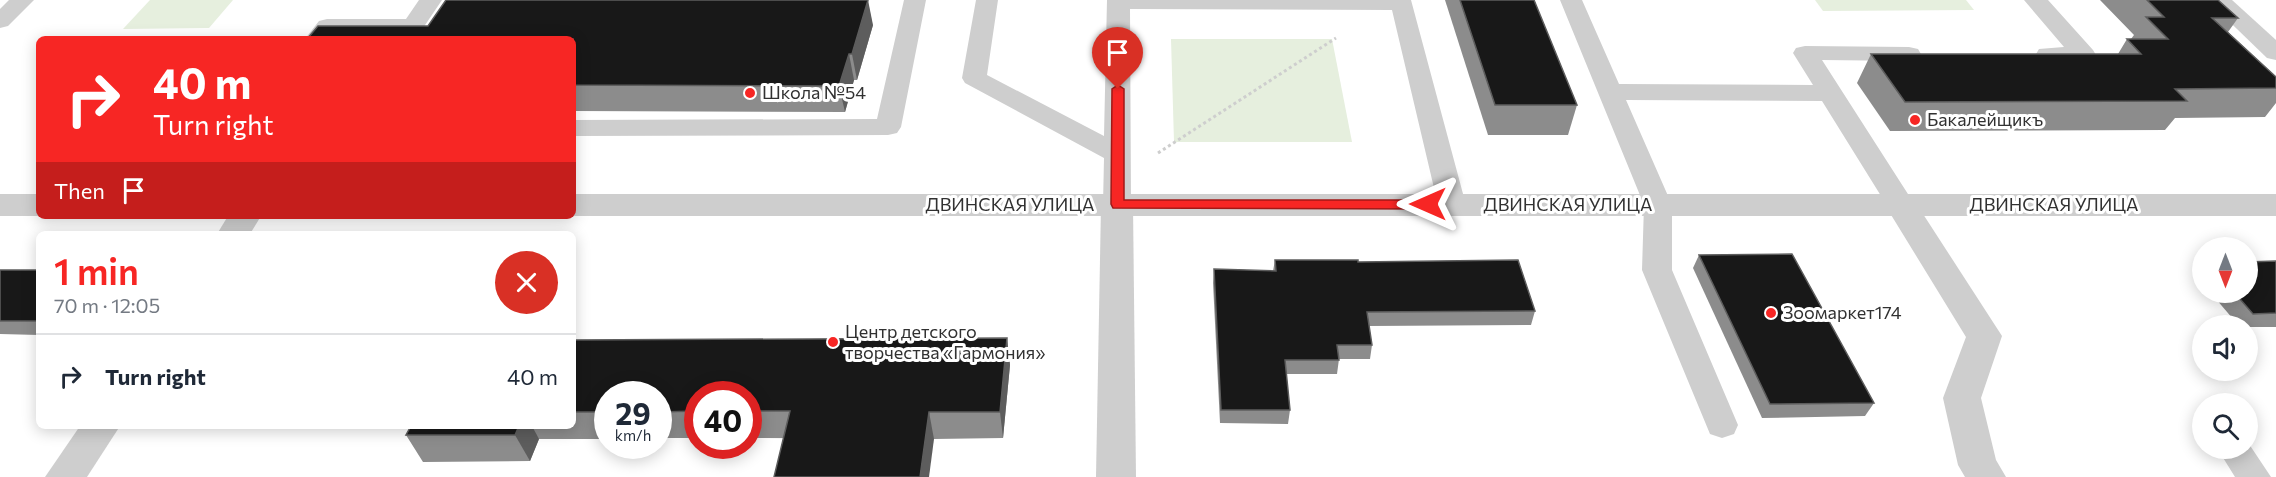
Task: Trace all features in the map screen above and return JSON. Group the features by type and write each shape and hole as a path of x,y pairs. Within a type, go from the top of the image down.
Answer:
{"street":[{"name":"ДВИНСКАЯ УЛИЦА","path":"576,204 1117,192 1452,204 2276,204"},
{"path":"1116,477 1117,192"},
{"path":"0,204 36,204"},
{"path":"1900,204 1984,336 1962,398 1978,465 1986,477"},
{"path":"65,477 98,429"}],"lane":[{"path":"0,21 23,0"},
{"path":"319,36 327,26 413,26 431,0"},
{"path":"576,128 888,127 915,0"},
{"path":"987,0 974,78 1117,154"},
{"path":"1570,0 1658,204 1657,270 1722,425"},
{"path":"2026,54 2084,54 2035,0"},
{"path":"2218,0 2276,53"},
{"path":"1117,192 1118,1 1402,3 1452,204"},
{"path":"1900,204 1805,53 1933,54"},
{"path":"1610,92 1830,93"},
{"path":"2241,459 2254,477"}],"path":[{"path":"1117,192 1342,34"}],"green space":[{"path":"150,0 233,0 209,28 123,29"},
{"path":"1815,0 1966,0 1974,10 1823,11"},
{"path":"1171,39 1332,39 1352,142 1174,142"}],"building":[{"path":"446,0 868,0 852,54 849,54 839,86 576,85 576,36 310,36 318,26 428,26"},
{"path":"1460,0 1534,0 1577,105 1495,105"},
{"path":"2147,0 2218,0 2238,18 2212,18 2276,77 2276,88 2175,89 2187,101 1905,102 1871,54 2141,54 2127,39 2168,39 2146,17 2164,17"},
{"path":"1792,254 1874,403 1770,404 1699,255"},
{"path":"1275,260 1358,260 1358,262 1518,260 1535,311 1367,312 1372,345 1337,345 1339,360 1285,360 1290,410 1221,410 1214,269 1276,271"},
{"path":"2276,261 2276,313 2253,314 2244,303 2258,303 2258,262"},
{"path":"0,270 36,270 36,321 0,321"},
{"path":"1007,338 1000,412 929,412 920,477 774,477 790,411 762,411 762,381 684,381 684,411 672,412 672,381 594,381 594,412 576,412 576,340"},
{"path":"409,429 518,429 515,435 406,435"}],"place":[{"name":"Школа №54","path":"750,93"},
{"name":"Бакалейщикъ","path":"1915,120"},
{"name":"Зоомаркет174","path":"1771,313"},
{"name":"Центр детского творчества «Гармония»","path":"833,342"}],"route":[{"path":"1118,89 1117,204 1428,204"}]}
